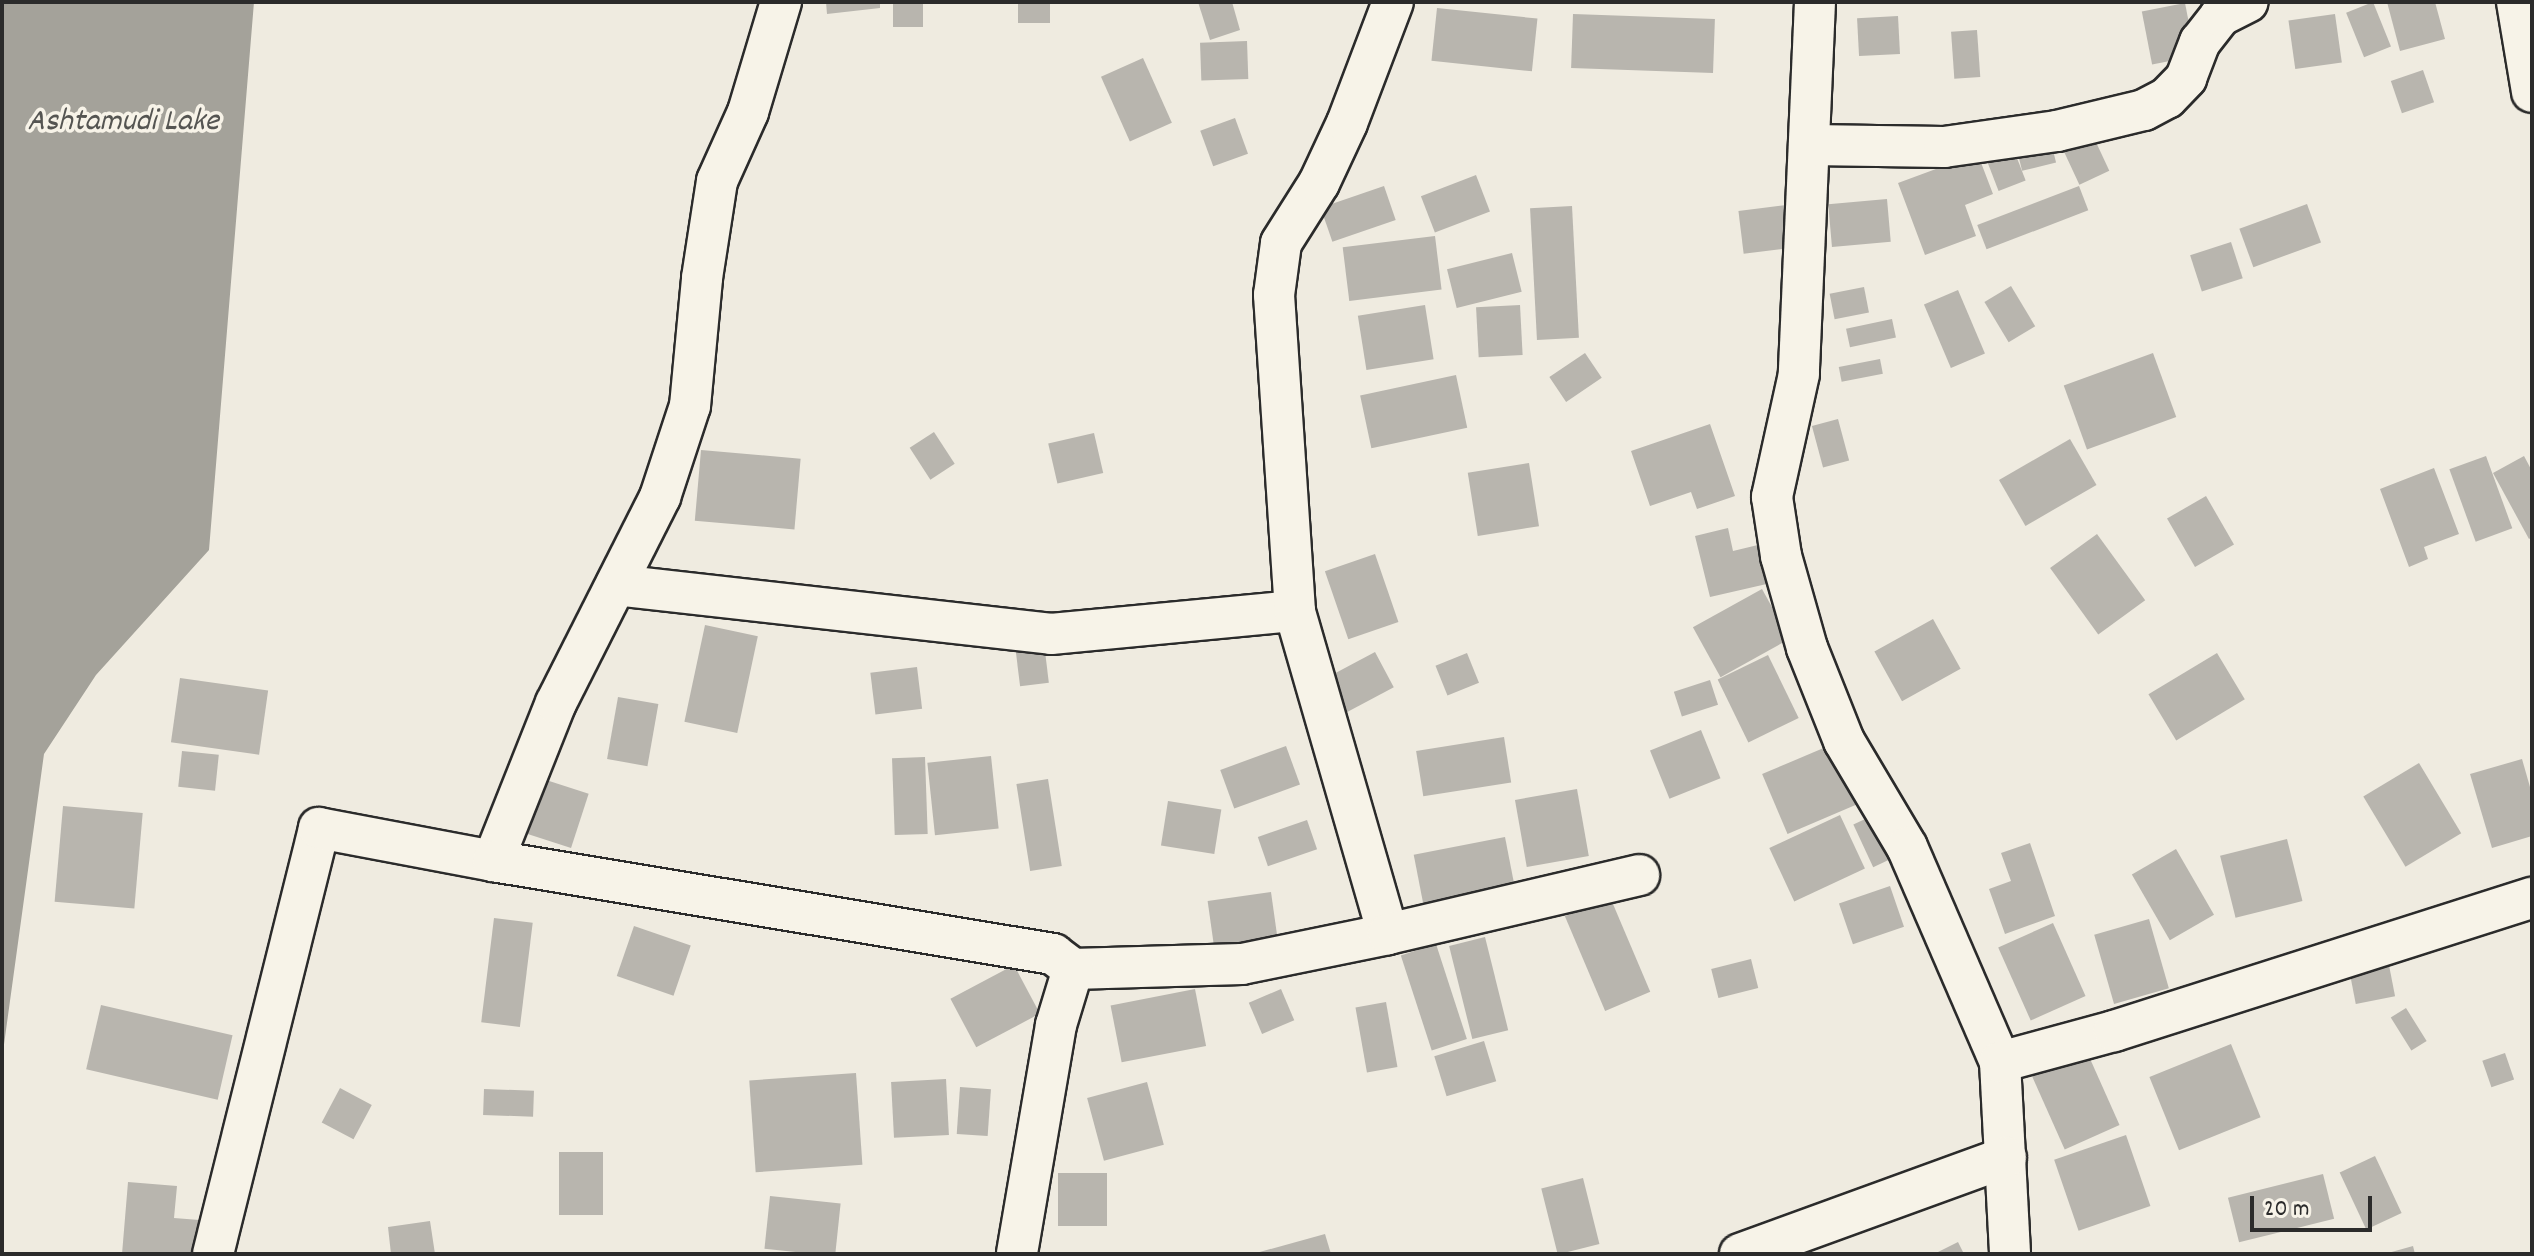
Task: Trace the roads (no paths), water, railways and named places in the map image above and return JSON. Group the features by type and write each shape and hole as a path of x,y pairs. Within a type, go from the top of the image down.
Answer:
{"street":[{"path":"493,861 556,703 660,497 690,406 702,278 717,181 748,112 781,2"},
{"path":"1388,934 1295,611 1274,295 1281,243 1319,183 1347,123 1393,2"},
{"path":"1815,2 1799,374 1772,497 1781,556 1807,648 1844,741 1907,847 2000,1062 2010,1254"},
{"path":"1811,145 1944,147 2057,131 2144,110 2167,98 2186,78 2200,42 2220,16 2248,2"},
{"path":"2517,2 2532,92"},
{"path":"616,585 1051,634 1295,611"},
{"path":"213,1254 319,828 493,861 1053,954 1073,969 1242,964 1388,934 1639,875"},
{"path":"2000,1062 2142,1023 2532,898"},
{"path":"1017,1254 1056,1025 1073,969"},
{"path":"1740,1254 2006,1157"}],"water":[{"name":"Ashtamudi Lake","path":"2,2 254,2 209,550 96,675 44,754 2,1059"}]}
